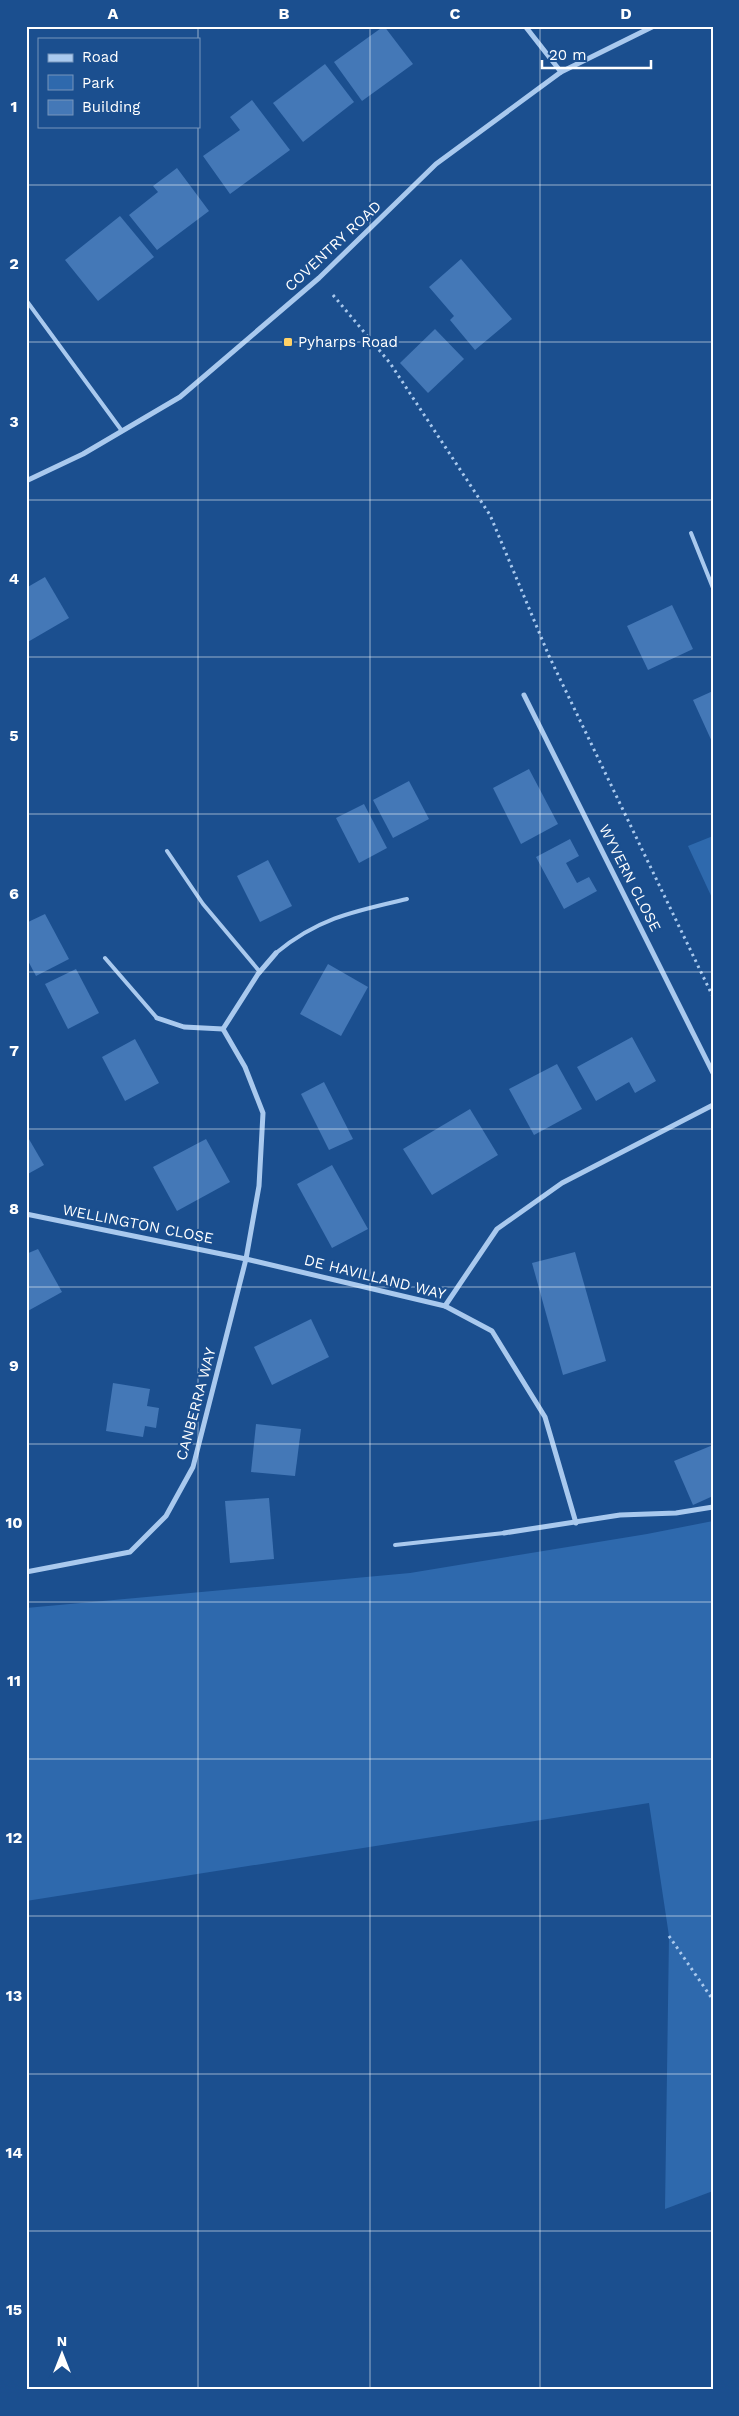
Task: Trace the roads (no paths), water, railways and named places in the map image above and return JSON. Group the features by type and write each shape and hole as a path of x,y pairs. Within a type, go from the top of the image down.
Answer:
{"street":[{"path":"525,26 560,72"},
{"name":"COVENTRY ROAD","path":"26,480 83,454 180,397 319,278 436,164 560,72 654,26"},
{"name":"WYVERN CLOSE","path":"524,695 713,1073"},
{"path":"157,1018 184,1027 223,1028 260,972 276,953"},
{"name":"CANBERRA WAY","path":"26,1572 130,1552 166,1516 193,1467 246,1259 259,1186 262,1113 245,1067 223,1028"},
{"path":"445,1306 497,1229 562,1183 713,1105"},
{"name":"WELLINGTON CLOSE","path":"26,1214 246,1259"},
{"name":"DE HAVILLAND WAY","path":"246,1259 445,1306 492,1331 545,1417 576,1523"},
{"path":"504,1533 620,1515 676,1513 713,1507"}],"lane":[{"path":"26,300 122,431"},
{"path":"691,533 713,588"},
{"path":"167,851 203,904 260,972"},
{"path":"276,953 294,938 342,914 407,898"},
{"path":"105,958 157,1018"},
{"path":"394,1545 504,1533"}],"place":[{"name":"Pyharps Road","path":"288,342"}]}
